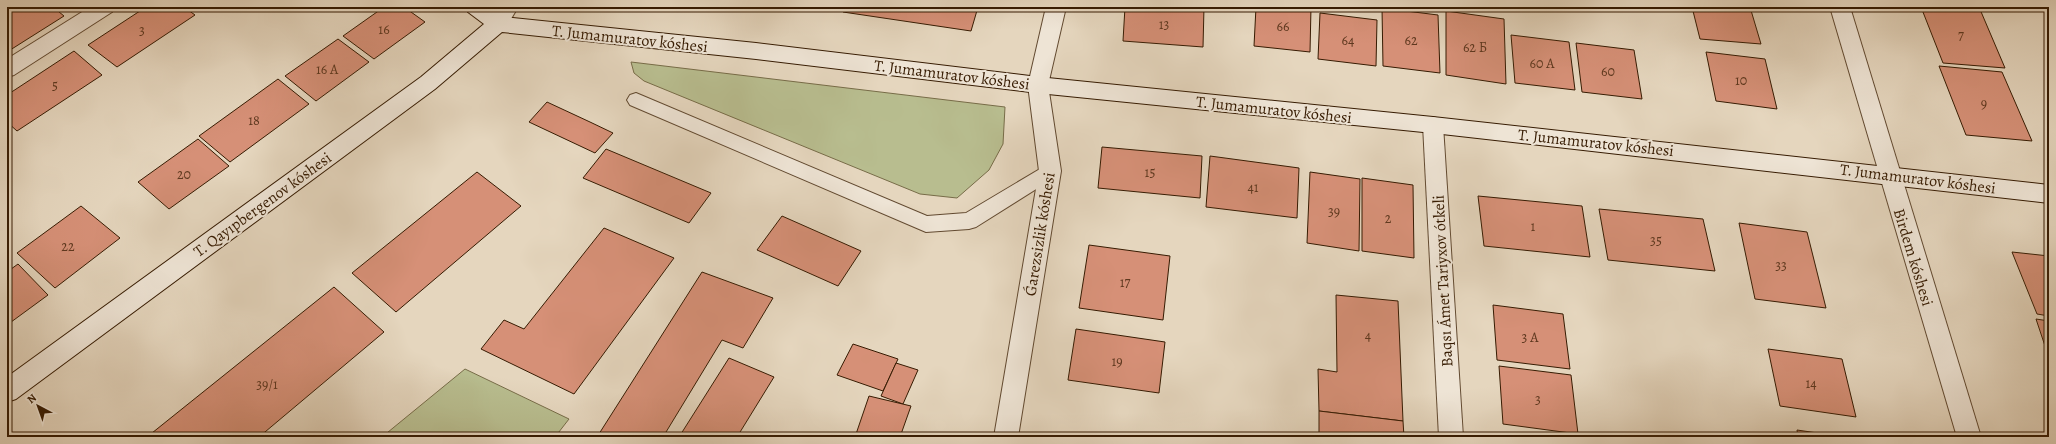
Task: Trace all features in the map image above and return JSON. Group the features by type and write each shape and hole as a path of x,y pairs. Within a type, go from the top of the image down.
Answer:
{"street":[{"path":"7,69 105,7"},
{"path":"475,7 503,16"},
{"name":"Ǵarezsizlik kóshesi","path":"1006,437 1050,170 1038,85 1056,7"},
{"name":"Birdem kóshesi","path":"1840,7 1969,437"},
{"name":"T. Jumamuratov kóshesi","path":"503,16 756,51 1038,85 1433,124 1889,174 2049,194"},
{"name":"T. Qayıpbergenov kóshesi","path":"7,391 428,83 503,16"},
{"name":"Baqsı Ámet Tariyxov ótkeli","path":"1433,124 1451,437"}],"lane":[{"path":"636,100 926,224 969,222 1050,170"}],"green space":[{"path":"631,62 1005,107 1003,144 989,170 957,198 920,194 644,81 634,73"},
{"path":"465,369 569,419 555,437 382,437"}],"building":[{"path":"17,7 53,7 64,16 7,52 7,13"},
{"path":"146,7 184,7 195,15 117,67 88,45"},
{"path":"384,7 404,7 425,22 374,59 343,36"},
{"path":"845,7 978,7 971,31 843,12"},
{"path":"1125,7 1204,7 1203,47 1123,41"},
{"path":"1256,7 1311,7 1310,52 1254,46"},
{"path":"1692,7 1750,7 1761,44 1700,39"},
{"path":"1921,7 1979,7 2005,68 1943,63"},
{"path":"1382,8 1438,15 1440,73 1383,66"},
{"path":"1446,11 1504,19 1506,84 1446,75"},
{"path":"1320,13 1377,20 1376,66 1318,59"},
{"path":"1511,35 1569,42 1575,90 1515,83"},
{"path":"338,39 369,62 316,101 285,76"},
{"path":"1576,43 1634,50 1642,99 1582,92"},
{"path":"74,51 102,75 17,131 7,122 7,95"},
{"path":"1706,52 1765,59 1777,109 1716,101"},
{"path":"1939,66 2002,72 2032,141 1966,135"},
{"path":"278,79 309,104 230,162 199,136"},
{"path":"547,102 613,133 595,153 529,122"},
{"path":"198,139 229,166 169,209 138,182"},
{"path":"1102,147 1202,156 1200,198 1098,188"},
{"path":"606,149 711,193 689,223 583,178"},
{"path":"1210,156 1299,168 1297,218 1206,207"},
{"path":"477,172 521,206 396,312 352,273"},
{"path":"1310,172 1360,179 1359,251 1307,243"},
{"path":"1362,178 1413,185 1414,258 1362,251"},
{"path":"1478,196 1582,206 1590,257 1484,246"},
{"path":"81,206 120,238 55,288 17,253"},
{"path":"1599,209 1703,219 1715,271 1608,260"},
{"path":"782,216 861,251 838,286 757,250"},
{"path":"1739,223 1807,232 1826,308 1755,299"},
{"path":"604,228 674,258 574,394 481,349 504,320 524,329"},
{"path":"1089,245 1170,256 1163,320 1079,308"},
{"path":"2012,252 2049,256 2049,316 2037,314"},
{"path":"18,264 48,295 7,325 7,272"},
{"path":"702,272 773,298 743,348 722,340 663,437 597,437"},
{"path":"334,287 384,332 259,437 147,437"},
{"path":"1336,295 1398,301 1403,421 1319,411 1318,369 1337,372"},
{"path":"1493,305 1563,314 1570,369 1497,360"},
{"path":"2036,319 2049,321 2049,358"},
{"path":"1076,329 1165,342 1159,393 1068,380"},
{"path":"853,344 898,359 883,391 837,375"},
{"path":"1768,349 1842,359 1856,417 1780,406"},
{"path":"729,358 774,377 737,437 679,437"},
{"path":"896,363 918,370 903,404 881,396"},
{"path":"1499,366 1571,375 1578,434 1503,424"},
{"path":"869,396 911,406 900,437 855,437"},
{"path":"1319,411 1403,421 1404,437 1319,437"},
{"path":"1797,430 1845,437 1798,437"}]}
